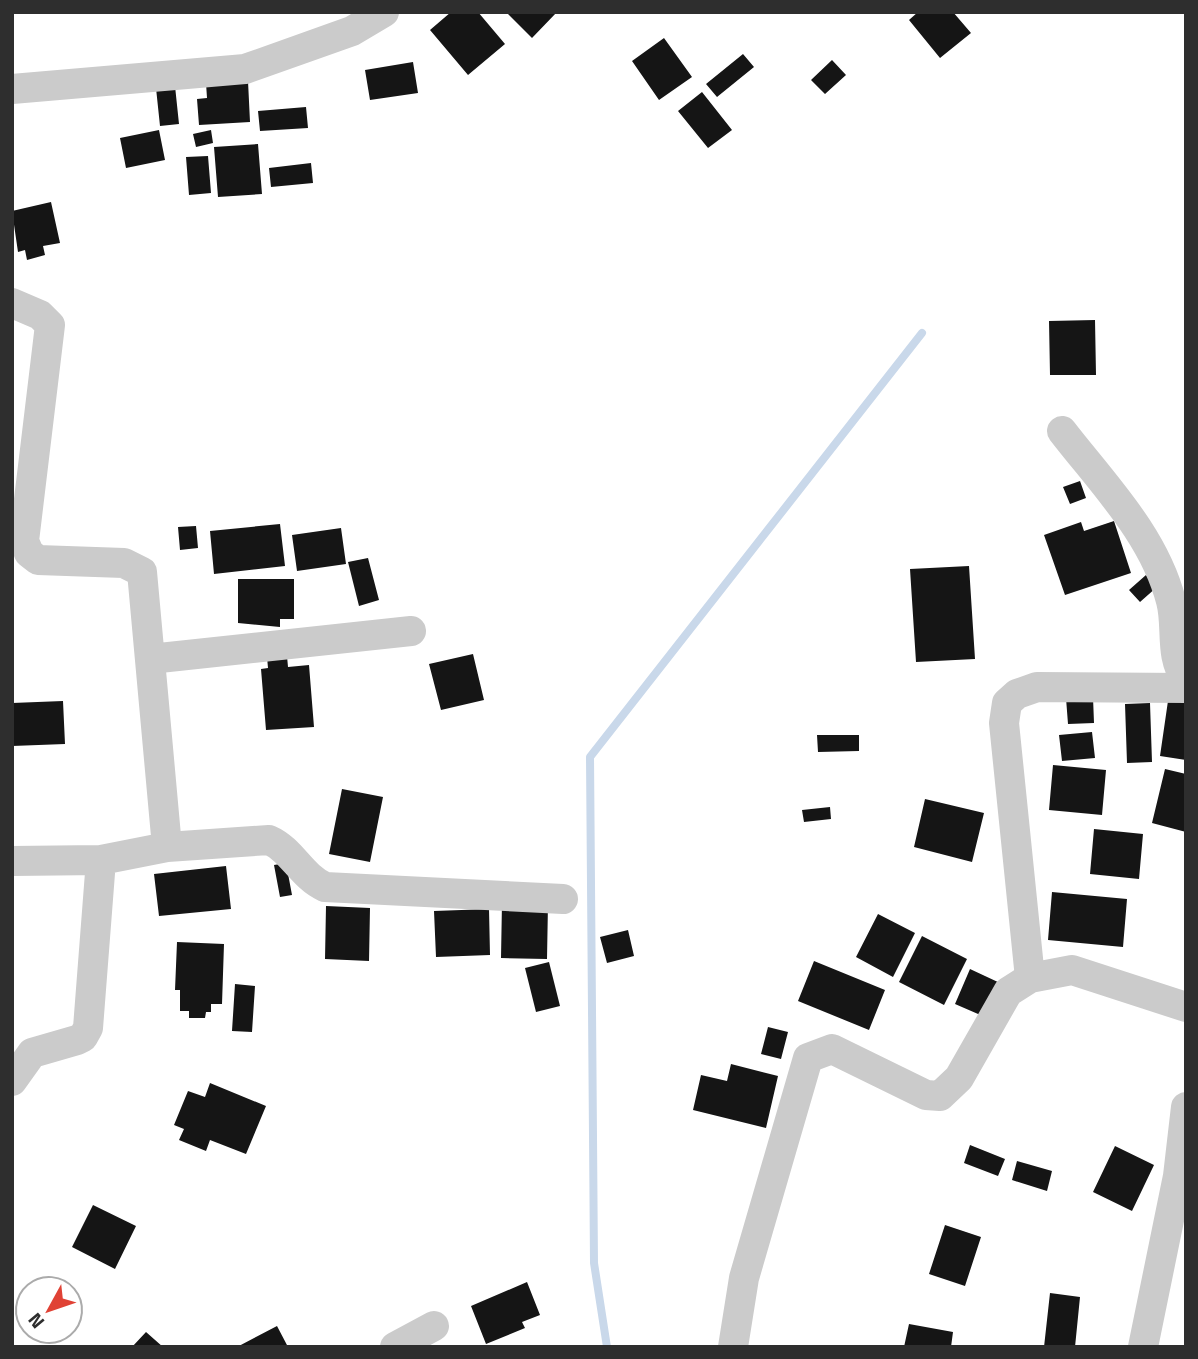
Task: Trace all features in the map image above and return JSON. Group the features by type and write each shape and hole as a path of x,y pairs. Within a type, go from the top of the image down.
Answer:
{"street":[{"path":"12,89 245,69 352,31 384,12"},
{"path":"12,303 40,315 50,325 24,541 20,553 38,560 124,563 142,572 167,847"},
{"path":"1062,431 1146,539 1172,602 1177,664 1186,679"},
{"path":"150,659 411,631"},
{"path":"1030,978 1004,723 1007,703 1017,694 1037,687 1186,688"},
{"path":"12,861 101,860 167,847 269,839 282,846 312,881 325,887 563,900"},
{"path":"12,1081 32,1053 77,1040 83,1037 88,1028 101,860"},
{"path":"733,1347 744,1278 808,1058 832,1049 926,1096 940,1096 960,1078 1008,992 1030,978 1072,970 1186,1007"},
{"path":"1143,1347 1178,1176 1186,1107"},
{"path":"395,1347 433,1326"}],"building":[{"path":"451,12 478,12 505,44 468,75 430,30"},
{"path":"506,12 557,12 532,38"},
{"path":"918,12 953,12 971,33 940,58 909,20"},
{"path":"664,38 692,77 659,100 632,61"},
{"path":"743,54 754,67 717,97 706,84"},
{"path":"832,60 846,75 825,94 811,80"},
{"path":"413,62 418,93 370,100 365,70"},
{"path":"248,81 250,122 199,125 197,99 207,98 206,83"},
{"path":"175,86 179,124 160,126 156,88"},
{"path":"702,92 732,130 708,148 678,111"},
{"path":"306,107 308,128 260,131 258,111"},
{"path":"159,130 165,160 126,168 120,138"},
{"path":"211,130 213,143 196,147 193,134"},
{"path":"258,144 262,194 218,197 214,147"},
{"path":"208,156 211,193 189,195 186,157"},
{"path":"311,163 313,183 271,187 269,168"},
{"path":"51,202 60,243 43,246 45,255 27,260 25,250 18,252 12,211"},
{"path":"1095,320 1096,375 1050,375 1049,321"},
{"path":"1080,481 1086,498 1070,504 1063,487"},
{"path":"1114,521 1131,573 1065,595 1044,535 1081,522 1084,531"},
{"path":"280,524 285,566 214,574 210,531"},
{"path":"196,526 198,548 180,550 178,527"},
{"path":"341,528 346,564 297,571 292,535"},
{"path":"368,558 379,600 359,606 348,562"},
{"path":"969,566 975,659 916,662 910,569"},
{"path":"1146,575 1157,587 1140,602 1129,590"},
{"path":"238,579 294,579 294,619 280,619 280,627 238,623"},
{"path":"473,654 484,700 441,710 429,664"},
{"path":"287,656 288,667 309,665 314,727 266,730 261,669 268,668 267,657"},
{"path":"1169,694 1186,696 1186,760 1160,756"},
{"path":"1093,697 1094,723 1068,724 1066,698"},
{"path":"63,701 65,744 12,746 12,703"},
{"path":"1150,703 1152,762 1127,763 1125,704"},
{"path":"1092,732 1095,758 1062,761 1059,735"},
{"path":"817,735 859,735 859,751 818,752"},
{"path":"1053,765 1106,770 1102,815 1049,810"},
{"path":"1165,769 1186,774 1186,832 1152,823"},
{"path":"342,789 383,797 370,862 329,854"},
{"path":"925,799 984,813 972,862 914,847"},
{"path":"830,807 831,819 804,822 802,810"},
{"path":"1094,829 1143,834 1139,879 1090,874"},
{"path":"286,863 292,895 280,897 274,865"},
{"path":"226,866 231,909 159,916 154,874"},
{"path":"1052,892 1127,899 1123,947 1048,940"},
{"path":"502,902 548,903 547,959 501,958"},
{"path":"326,906 370,908 369,961 325,959"},
{"path":"489,909 490,955 436,957 434,911"},
{"path":"878,914 915,933 893,977 856,957"},
{"path":"628,930 634,956 607,963 600,937"},
{"path":"922,936 967,959 944,1005 899,982"},
{"path":"177,942 224,944 222,1004 211,1004 211,1012 206,1012 205,1018 189,1018 189,1011 180,1011 180,990 175,990"},
{"path":"814,961 885,990 869,1030 798,1001"},
{"path":"549,962 560,1006 536,1012 525,968"},
{"path":"970,969 1000,983 985,1017 955,1004"},
{"path":"235,984 255,986 252,1032 232,1031"},
{"path":"768,1027 788,1032 781,1059 761,1054"},
{"path":"731,1064 778,1076 766,1128 693,1110 701,1075 727,1081"},
{"path":"210,1083 266,1106 246,1154 210,1140 206,1151 179,1140 184,1129 174,1125 188,1091 205,1097"},
{"path":"970,1145 1005,1159 998,1176 964,1163"},
{"path":"1115,1146 1154,1165 1132,1211 1093,1192"},
{"path":"1017,1161 1052,1171 1047,1191 1012,1180"},
{"path":"93,1205 136,1226 115,1269 72,1247"},
{"path":"945,1225 981,1237 965,1286 929,1274"},
{"path":"527,1282 540,1315 522,1322 525,1328 486,1344 471,1306"},
{"path":"1050,1293 1080,1297 1075,1347 1044,1347"},
{"path":"909,1324 953,1332 951,1347 904,1347"},
{"path":"277,1326 288,1347 237,1347"},
{"path":"146,1332 163,1347 132,1347"}],"waterway":[{"path":"607,1347 594,1263 590,757 922,333"}]}
